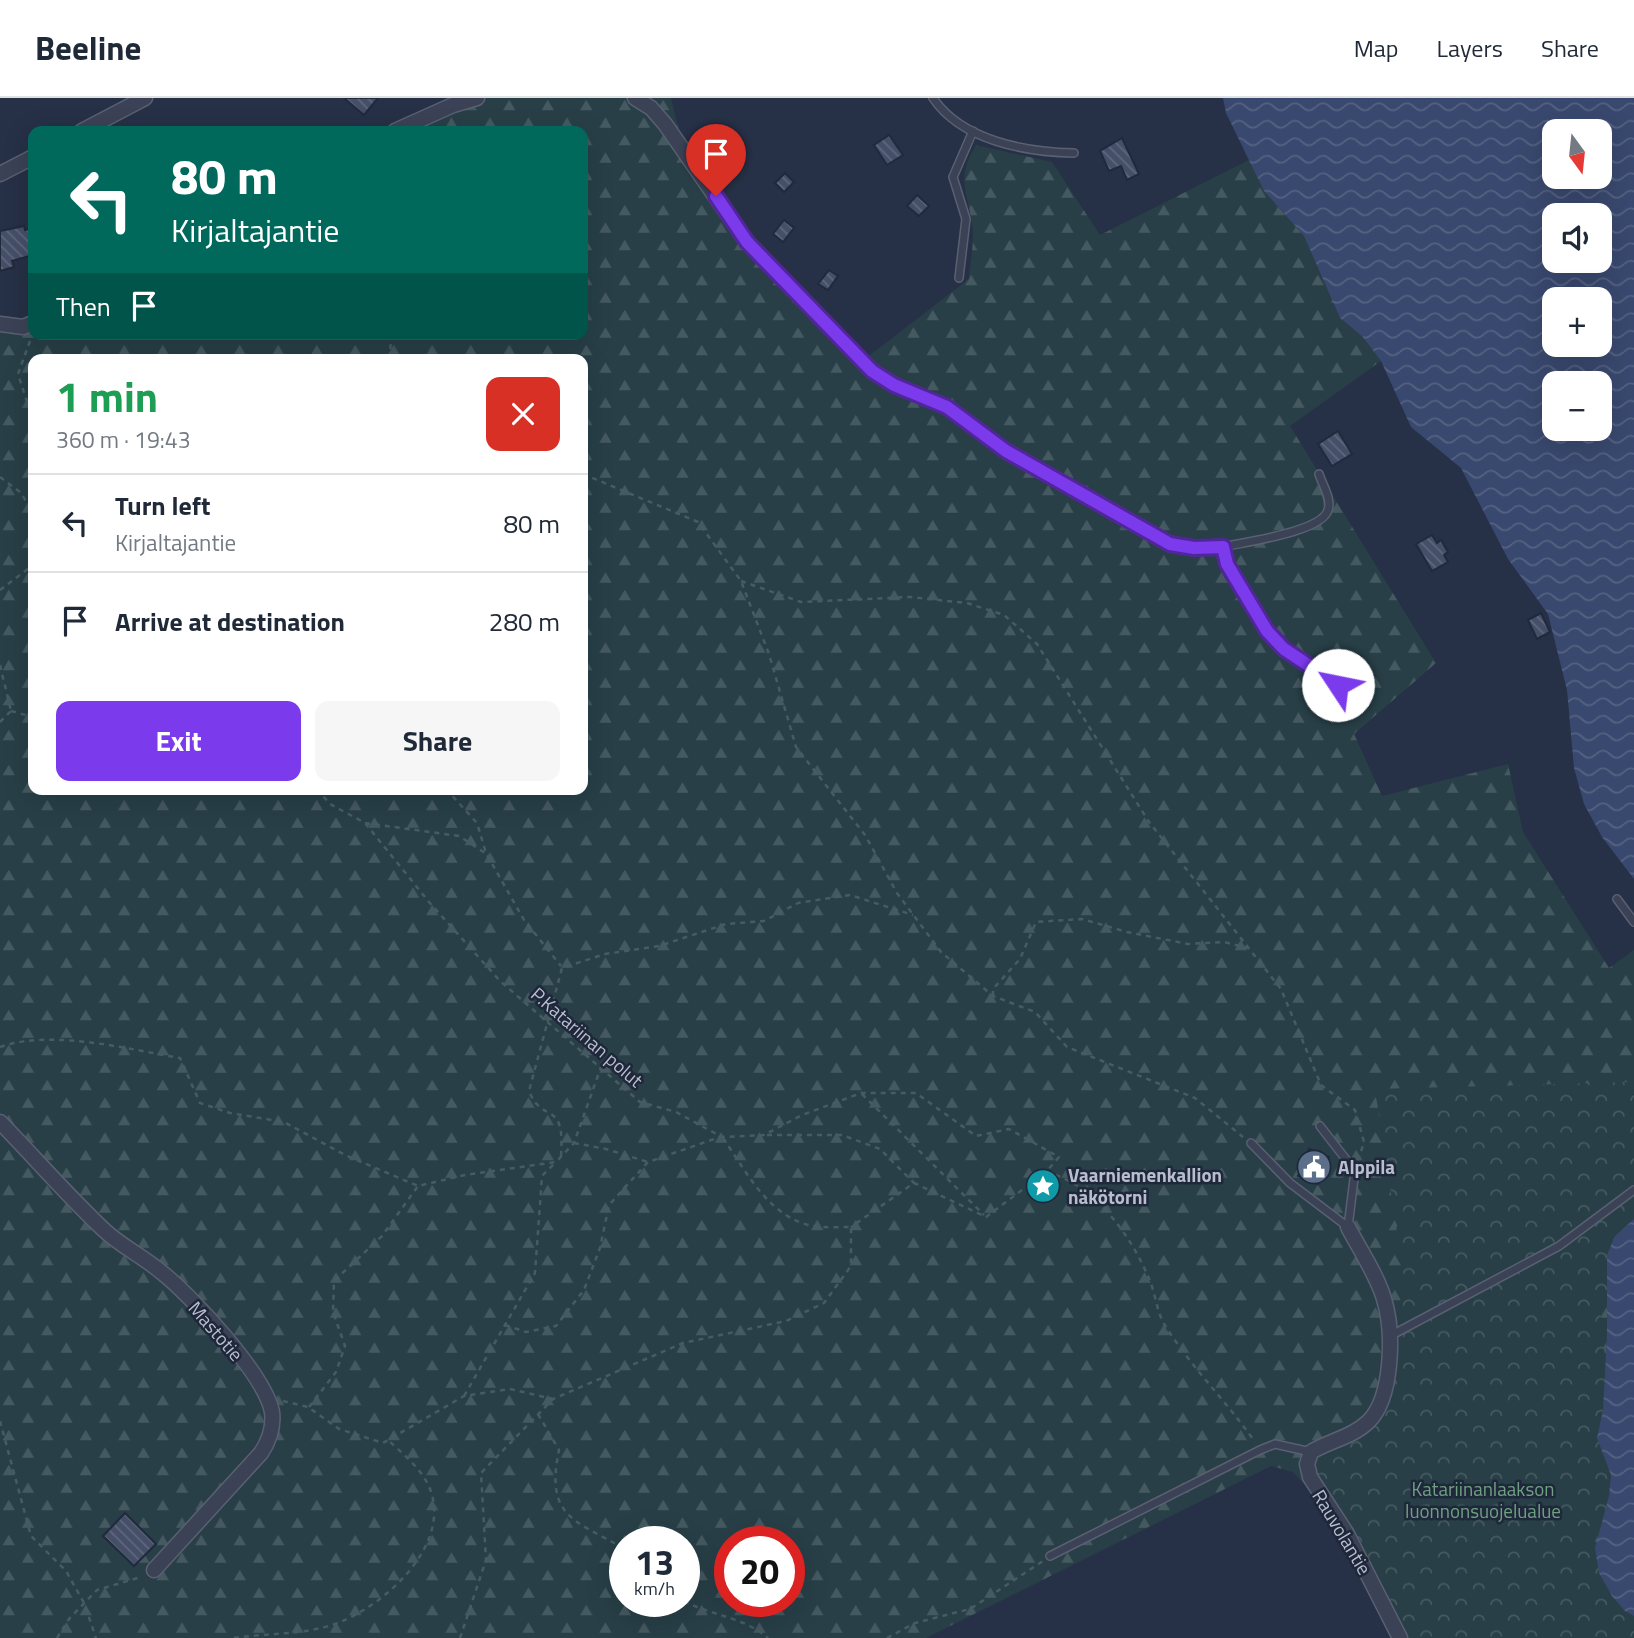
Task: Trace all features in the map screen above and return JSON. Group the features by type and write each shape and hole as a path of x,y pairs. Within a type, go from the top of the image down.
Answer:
{"street":[{"path":"92,126 145,98"},
{"path":"405,126 453,105 477,98"},
{"path":"635,98 651,108 665,124 747,242 872,371 894,385 947,407 1006,451 1170,544 1194,548 1223,547"},
{"path":"0,174 28,160"},
{"path":"0,324 23,327 28,325"},
{"name":"Mastotie","path":"0,1122 87,1214 115,1240 161,1271 196,1307 241,1356 266,1397 271,1412 271,1429 265,1447 154,1570"},
{"path":"1311,1452 1353,1433 1367,1423 1383,1403 1390,1336 1384,1299 1348,1227"},
{"name":"Rauvolantie","path":"1311,1452 1307,1464 1310,1476 1347,1534 1400,1638"}],"lane":[{"path":"933,98 954,119 973,131 1023,149 1074,153"},
{"path":"959,278 966,219 953,177 973,131"},
{"path":"1319,474 1329,501 1328,512 1320,522 1302,529 1223,547 1227,564 1267,631 1284,649 1338,685"},
{"path":"1618,899 1634,922"},
{"path":"1320,1126 1355,1171 1348,1227"},
{"path":"1251,1143 1290,1183 1348,1227"},
{"path":"1390,1336 1559,1246 1634,1190"},
{"path":"1050,1556 1275,1444 1311,1452"}],"path":[{"path":"28,405 18,374 30,340"},
{"path":"588,476 698,522 741,581 769,654 796,747 865,835 897,893 941,952 993,996 1035,1012 1067,1047 1195,1098 1251,1143"},
{"path":"0,477 20,492 28,504"},
{"path":"0,590 28,569"},
{"path":"741,581 801,602 910,597 967,603 1004,615 1037,644 1149,822 1281,989 1321,1085 1355,1110 1364,1142 1355,1171"},
{"path":"0,665 11,711"},
{"path":"11,711 28,715"},
{"path":"0,722 11,711"},
{"name":"P.Katariinan polut","path":"322,795 330,804 365,823 429,902 500,981 640,1102 676,1112 722,1137"},
{"path":"451,795 477,823 485,853 524,920 562,968"},
{"path":"365,823 459,836 485,853"},
{"path":"562,968 605,954 659,946 726,924 764,921 798,902 850,895 913,915"},
{"path":"993,996 993,989 1020,959 1036,922 1082,919 1127,932 1188,944 1224,942 1248,948"},
{"path":"561,1156 562,1128 558,1118 533,1101 529,1091 562,968"},
{"path":"0,1046 15,1041 74,1042 180,1058 200,1103 230,1113 284,1122 345,1155 418,1186 465,1175 556,1162"},
{"path":"464,1396 535,1273 542,1176 574,1143 600,1067"},
{"path":"764,1135 802,1115 861,1093 916,1093 976,1136 1009,1129 1059,1157 1046,1172 986,1217"},
{"path":"861,1093 986,1217"},
{"path":"505,1325 526,1332 556,1326 584,1290 600,1248 609,1205 648,1163 722,1137 842,1135 880,1149 914,1183 986,1217"},
{"path":"722,1137 762,1194 787,1217 813,1226 851,1227 914,1183"},
{"path":"574,1143 606,1149 648,1163"},
{"path":"1046,1172 1064,1177 1093,1198 1115,1221 1150,1280 1163,1323 1189,1363 1247,1430"},
{"path":"308,1408 336,1372 345,1346 333,1312 334,1281 383,1236 418,1186"},
{"path":"460,1638 486,1560 481,1473 553,1399 683,1343 786,1321 824,1303 851,1266 851,1227"},
{"path":"266,1397 308,1408 339,1429 383,1443 464,1396 510,1389 553,1399"},
{"path":"538,1414 559,1450 552,1479 556,1500 574,1521 609,1540"},
{"path":"0,1421 32,1536 66,1571 84,1603 96,1638"},
{"path":"234,1638 333,1624 371,1608 417,1563 435,1520 430,1489 413,1464 388,1440"},
{"path":"887,1638 915,1623 970,1609 1050,1556"},
{"path":"57,1638 97,1590 154,1570"},
{"path":"700,1610 742,1621 768,1638"}],"green space":[{"path":"468,98 671,98 687,164 857,365 969,279 973,231 965,176 966,166 976,145 1052,162 1100,235 1249,160 1264,191 1304,236 1340,318 1362,336 1381,361 1290,426 1436,663 1354,734 1382,796 1508,764 1523,832 1609,968 1634,950 1634,1219 1609,1301 1603,1410 1394,1413 1304,1484 1293,1472 1271,1466 926,1638 0,1638 0,330 8,334 28,334 28,340 588,340 588,126 416,126"},
{"name":"Katariinanlaakson luonnonsuojelualue","path":"1634,1082 1634,1237 1600,1307 1623,1535 1634,1531 1634,1638 1400,1638 1318,1490 1311,1452 1353,1433 1383,1403 1390,1336 1405,1284 1375,1089"}],"water":[{"path":"1223,98 1634,98 1634,879 1602,837 1584,804 1574,768 1567,690 1548,614 1508,559 1461,468 1411,427 1381,361 1362,336 1340,318 1304,236 1264,191 1226,113"},
{"path":"1634,1219 1634,1616 1625,1611 1612,1596 1599,1573 1595,1548 1609,1496 1611,1475 1597,1438 1603,1410 1607,1255 1615,1236"}],"building":[{"path":"344,98 378,98 364,115"},
{"path":"889,135 903,155 887,165 874,145"},
{"path":"1122,138 1139,174 1127,180 1121,166 1109,171 1100,151"},
{"path":"785,173 794,182 784,192 775,183"},
{"path":"917,195 929,206 919,216 907,206"},
{"path":"784,220 794,228 783,242 773,234"},
{"path":"24,226 25,230 28,229 28,256 12,261 14,267 0,271 0,231"},
{"path":"829,270 838,276 828,290 818,284"},
{"path":"1338,431 1352,454 1332,466 1318,444"},
{"path":"1432,535 1437,543 1441,540 1448,552 1444,555 1448,562 1432,571 1416,544"},
{"path":"1541,613 1550,632 1537,639 1528,620"},
{"name":"Alppila","path":"1309,1149 1329,1157 1318,1184 1298,1176"},
{"path":"125,1513 156,1544 134,1566 103,1536"}],"place":[{"name":"Alppila","path":"1314,1167"},
{"name":"Vaarniemenkallion näkötorni","path":"1043,1186"}],"route":[{"path":"716,196 747,242 796,289 872,371 894,385 947,407 1035,469 1093,498 1170,544 1194,548 1223,547 1227,564 1267,631 1284,649 1338,685"}]}
